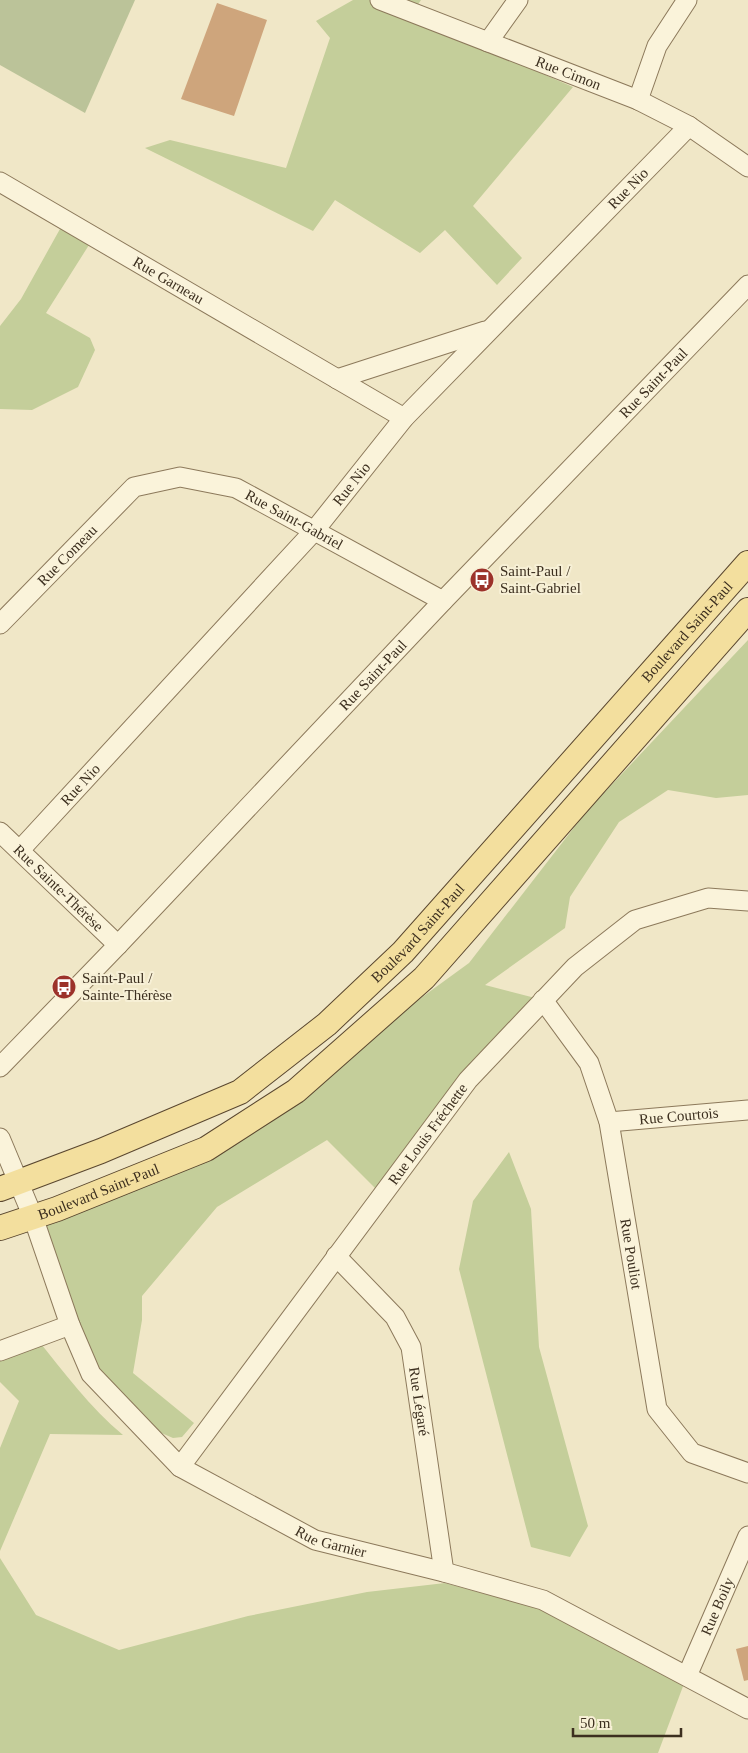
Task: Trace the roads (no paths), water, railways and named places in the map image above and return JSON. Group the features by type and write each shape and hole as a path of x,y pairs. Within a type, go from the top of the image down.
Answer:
{"main road":[{"name":"Boulevard Saint-Paul","path":"9,1186 101,1152 240,1092 327,1024 403,952 748,563"},
{"name":"Boulevard Saint-Paul","path":"0,1228 35,1223 58,1209 206,1149 296,1091 424,978 748,610"}],"street":[{"name":"Rue Cimon","path":"380,0 638,100 689,126 748,167"},
{"path":"488,42 518,0"},
{"path":"638,100 657,46 687,0"},
{"name":"Rue Nio","path":"20,850 314,531 404,418 689,126"},
{"name":"Rue Garneau","path":"0,182 404,418"},
{"name":"Rue Saint-Paul","path":"0,1067 748,285"},
{"path":"337,379 489,330"},
{"name":"Rue Saint-Gabriel","path":"134,487 180,477 236,488 444,601"},
{"name":"Rue Comeau","path":"0,624 134,487"},
{"name":"Rue Sainte-Thérèse","path":"0,832 118,945"},
{"name":"Rue Louis Fréchette","path":"180,1467 468,1080 575,967 635,920 708,898 748,900"},
{"name":"Rue Pouliot","path":"543,1000 589,1064 609,1122 657,1408 692,1453 748,1473"},
{"name":"Rue Courtois","path":"609,1122 748,1110"},
{"name":"Rue Garnier","path":"0,1138 9,1186 35,1223 70,1325 91,1374 180,1467 315,1540 444,1572 543,1600 748,1709"},
{"name":"Rue Légaré","path":"336,1256 396,1317 411,1347 444,1572"},
{"path":"0,1351 70,1325"},
{"name":"Rue Boily","path":"687,1676 748,1536"}],"place":[{"name":"Saint-Paul / Saint-Gabriel","path":"482,580"},
{"name":"Saint-Paul / Sainte-Thérèse","path":"64,987"}]}
